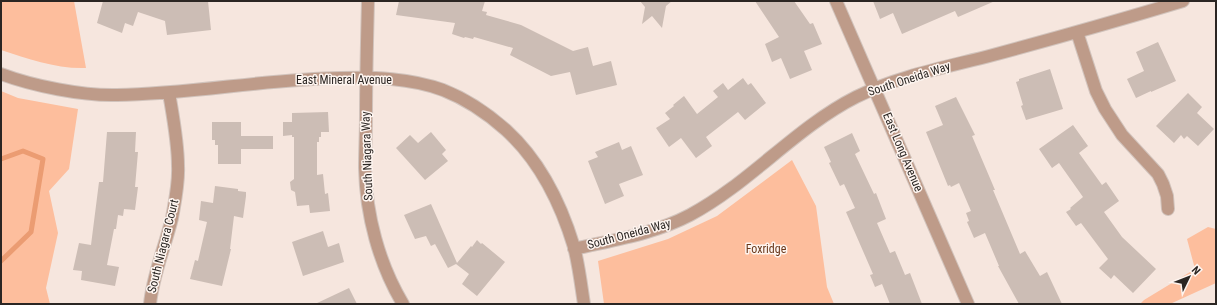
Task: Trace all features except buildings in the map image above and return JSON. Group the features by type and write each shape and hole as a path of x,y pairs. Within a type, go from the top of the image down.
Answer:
{"street":[{"name":"South Niagara Way","path":"368,1 365,169 369,211 380,252 390,278 403,304"},
{"name":"East Long Avenue","path":"836,1 968,304"},
{"name":"South Oneida Way","path":"574,249 646,232 673,223 690,215 730,190 814,124 836,109 856,97 875,89 919,74 1077,32 1183,1"},
{"path":"1077,32 1096,91 1105,109 1122,135 1158,174 1167,196 1168,210"},
{"name":"East Mineral Avenue","path":"1,74 68,91 115,95 170,93 300,79 366,78 398,80 442,90 482,110 498,123 515,138 542,173 562,211 580,274 584,304"},
{"name":"South Niagara Court","path":"150,304 157,266 172,218 177,184 177,146 170,93"}],"green space":[{"path":"1,1 74,1 86,68 53,65 1,50"},
{"path":"1,91 18,98 78,109 69,169 49,191 58,233 46,288 50,304 1,304"},
{"name":"Foxridge","path":"792,160 816,206 827,287 834,304 604,304 598,261 668,239 717,216"},
{"path":"1208,227 1216,229 1216,283 1170,304 1140,304 1144,300 1195,269 1187,239"}],"waterway":[{"path":"1,159 23,151 43,159 31,232 1,261"}]}
